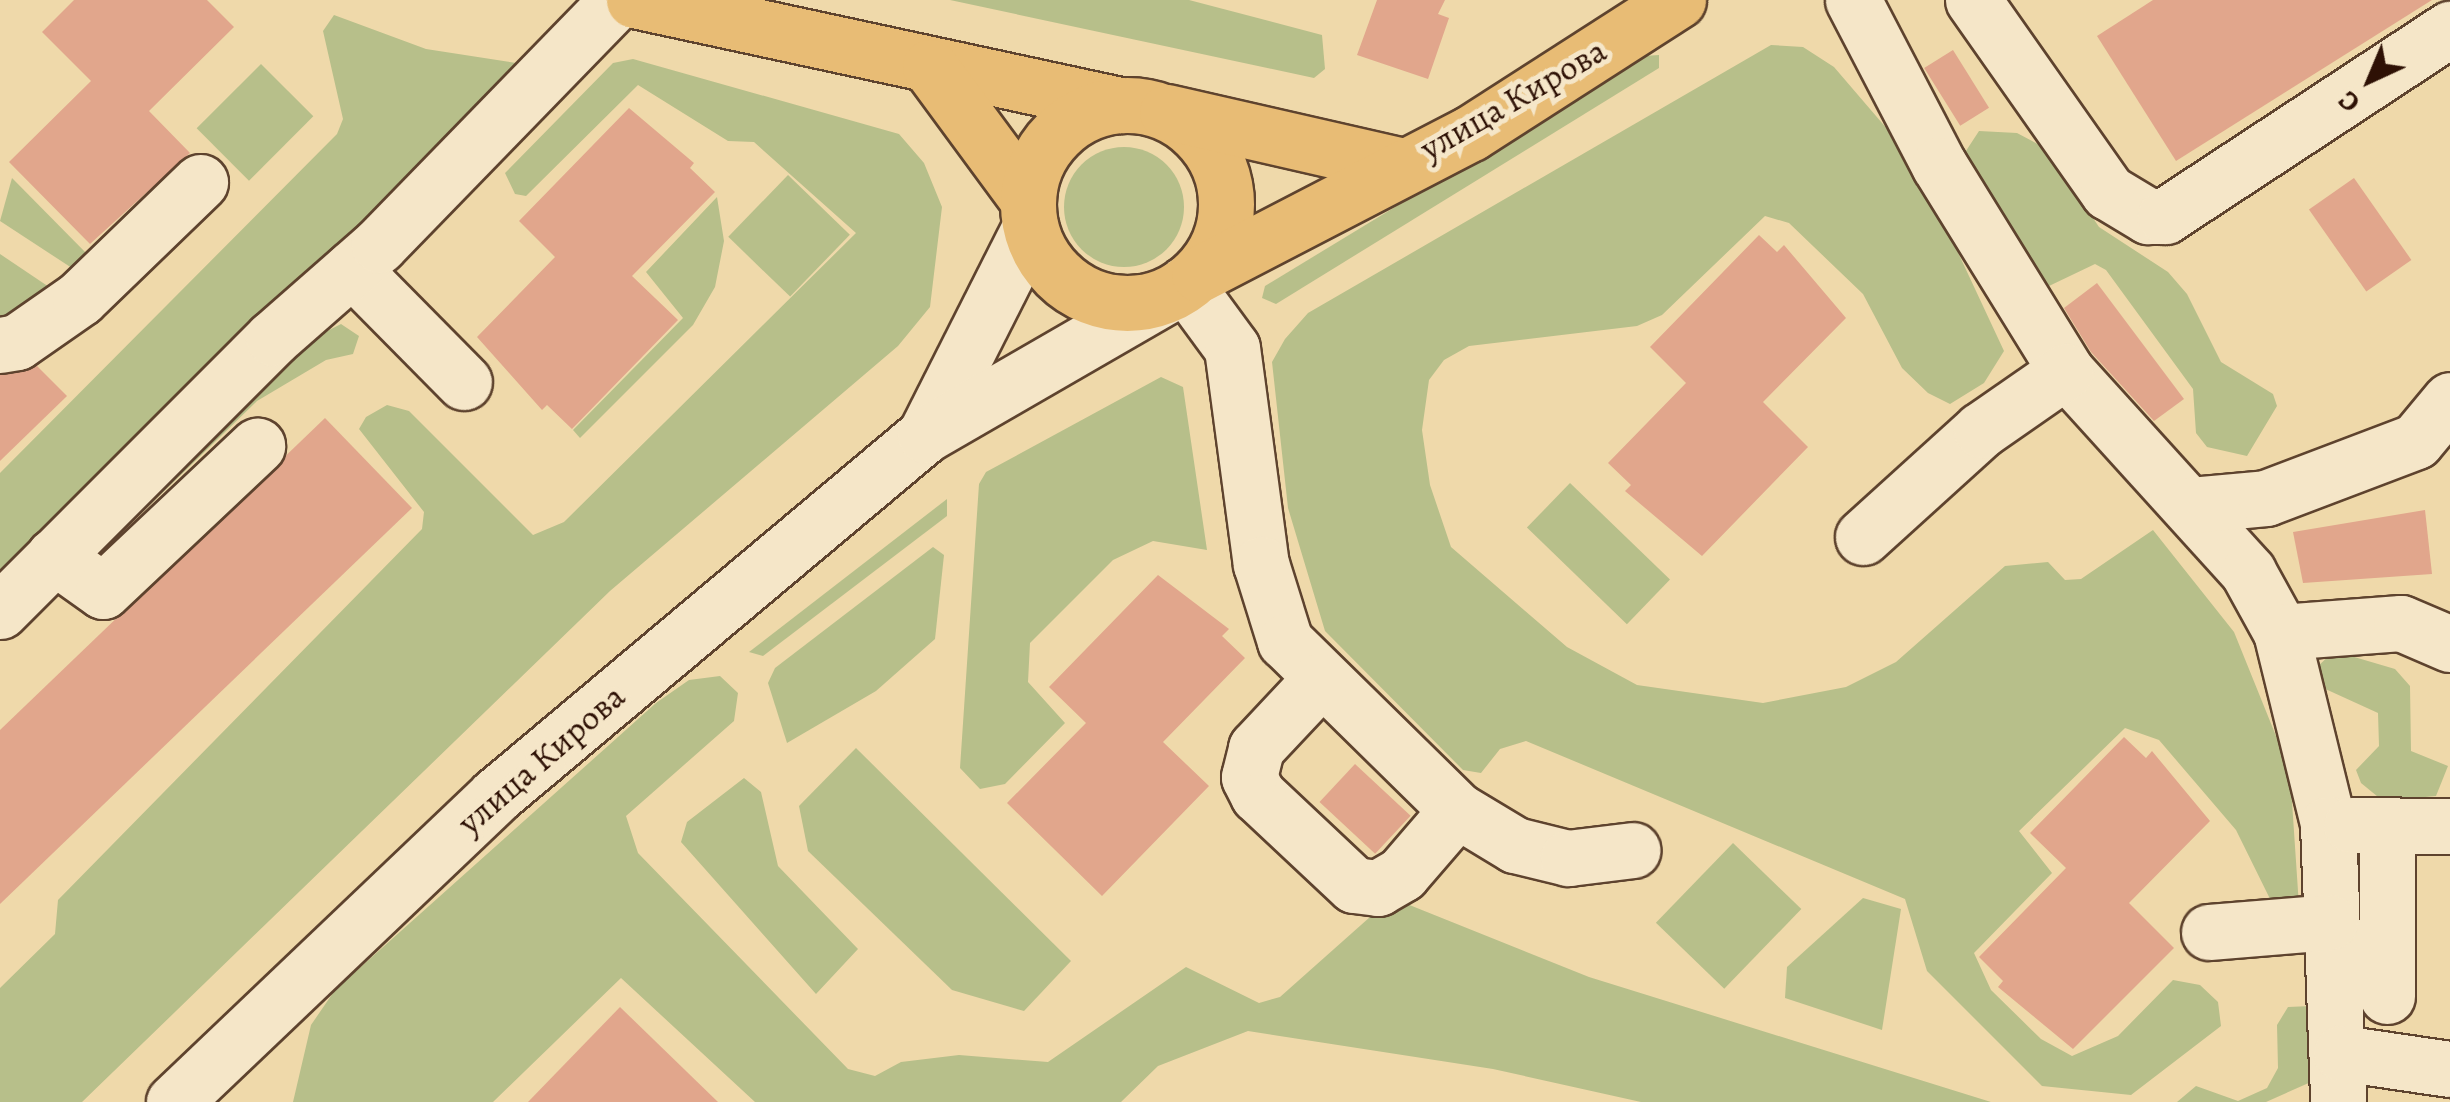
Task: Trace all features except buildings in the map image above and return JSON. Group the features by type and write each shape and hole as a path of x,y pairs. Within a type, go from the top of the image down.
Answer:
{"main road":[{"name":"улица Кирова","path":"634,0 930,67 1138,107 1398,165"},
{"name":"улица Кирова","path":"1183,285 1398,165 1471,133 1678,0"},
{"path":"930,67 1028,214 1049,266 1082,292 1108,302 1183,285 1223,228 1220,168 1181,121 1138,107 1068,124 1033,171 1028,214"}],"street":[{"path":"0,611 352,269 618,0"},
{"path":"1853,0 1940,164 2066,371 2248,572 2281,632 2328,824 2340,1077"},
{"path":"1973,0 2108,192 2148,216 2165,216 2450,28"},
{"path":"0,345 17,342 80,298 200,182"},
{"name":"улица Кирова","path":"925,435 1028,214"},
{"path":"352,269 464,382"},
{"path":"1183,285 1232,348 1260,564 1285,641 1319,681 1456,810 1515,844 1568,858 1633,850"},
{"name":"улица Кирова","path":"174,1102 495,796 925,435 1183,285"},
{"path":"1863,537 1981,430 2066,371"},
{"path":"2191,505 2266,498 2416,441 2450,400"},
{"path":"54,556 103,591 257,446"},
{"path":"2281,632 2401,624 2450,644"},
{"path":"1319,681 1256,748 1249,777 1258,795 1354,885 1378,888 1402,874 1456,810"},
{"path":"2328,824 2450,826"},
{"path":"2387,827 2387,996"},
{"path":"2209,932 2330,922"},
{"path":"2340,1077 2450,1069"},
{"path":"2340,1077 2392,1102"}],"green space":[{"path":"950,0 1189,0 1322,35 1325,69 1314,78"},
{"path":"334,15 426,49 516,63 520,71 0,573 0,473 337,134 343,119 323,31"},
{"path":"1771,45 1803,47 1834,67 1894,137 1933,199 2004,351 1984,383 1950,404 1928,393 1902,368 1863,294 1789,223 1765,216 1662,315 1637,326 1469,346 1444,360 1429,380 1422,430 1430,485 1451,547 1567,647 1637,685 1763,703 1846,687 1896,662 2005,566 2048,562 2065,580 2081,579 2153,530 2234,632 2290,772 2299,906 2274,907 2236,830 2159,740 2125,728 2019,831 2052,873 1974,953 1991,990 2041,1039 2072,1056 2118,1036 2173,980 2200,985 2218,1002 2221,1026 2131,1095 2042,1086 1927,971 1905,899 1526,741 1500,749 1481,773 1463,770 1325,631 1288,508 1272,362 1285,339 1308,313"},
{"path":"1659,55 1659,68 1276,304 1262,298 1265,286 1644,56"},
{"path":"633,59 899,134 924,163 942,207 930,307 898,346 610,591 82,1102 0,1102 0,988 55,934 58,900 422,529 424,512 359,429 366,417 387,405 409,411 533,535 564,522 856,233 754,142 728,141 638,85 526,196 515,194 505,173 613,63"},
{"path":"261,64 313,116 249,181 197,128"},
{"path":"1979,131 2017,133 2047,149 2099,227 2168,272 2187,294 2221,362 2273,394 2277,406 2247,456 2207,447 2196,433 2193,389 2106,270 2095,264 2049,286 1962,157"},
{"path":"1124,147 1147,152 1166,165 1179,184 1184,207 1179,230 1166,249 1147,262 1124,267 1101,262 1082,249 1069,230 1064,207 1069,184 1082,165 1101,152"},
{"path":"788,175 850,235 790,297 728,237"},
{"path":"12,178 91,258 78,272 0,221"},
{"path":"717,197 724,241 715,287 693,325 580,438 573,430 683,318 646,272"},
{"path":"0,254 55,291 0,330"},
{"path":"341,324 359,336 353,354 326,360 257,401 88,565 74,547 292,349"},
{"path":"1161,377 1183,387 1207,550 1153,541 1113,560 1030,643 1028,682 1065,723 1005,784 980,789 960,768 979,484 986,472"},
{"path":"1570,483 1670,580 1627,624 1527,528"},
{"path":"947,499 947,516 763,656 749,652"},
{"path":"933,547 944,555 935,639 876,691 787,743 768,683 775,668"},
{"path":"2334,651 2395,669 2410,686 2411,751 2448,766 2436,796 2383,801 2361,783 2356,770 2379,746 2378,713 2321,687 2316,668"},
{"path":"720,676 738,693 734,721 626,816 638,853 848,1069 875,1076 901,1062 959,1055 1048,1062 1186,967 1259,1003 1280,997 1379,909 1402,902 1589,977 1991,1102 1641,1102 1493,1069 1248,1031 1158,1066 1121,1102 755,1102 621,978 493,1102 293,1102 311,1025 335,990 656,703 689,680"},
{"path":"856,748 1071,961 1024,1011 952,990 808,851 799,806"},
{"path":"744,778 761,792 778,866 858,949 816,994 681,842 687,822"},
{"path":"1733,843 1801,909 1724,989 1656,923"},
{"path":"1863,898 1901,909 1882,1030 1785,998 1787,967"},
{"path":"2311,1006 2320,1078 2266,1102 2177,1102 2196,1086 2238,1101 2267,1088 2278,1068 2277,1025 2288,1007"}]}
